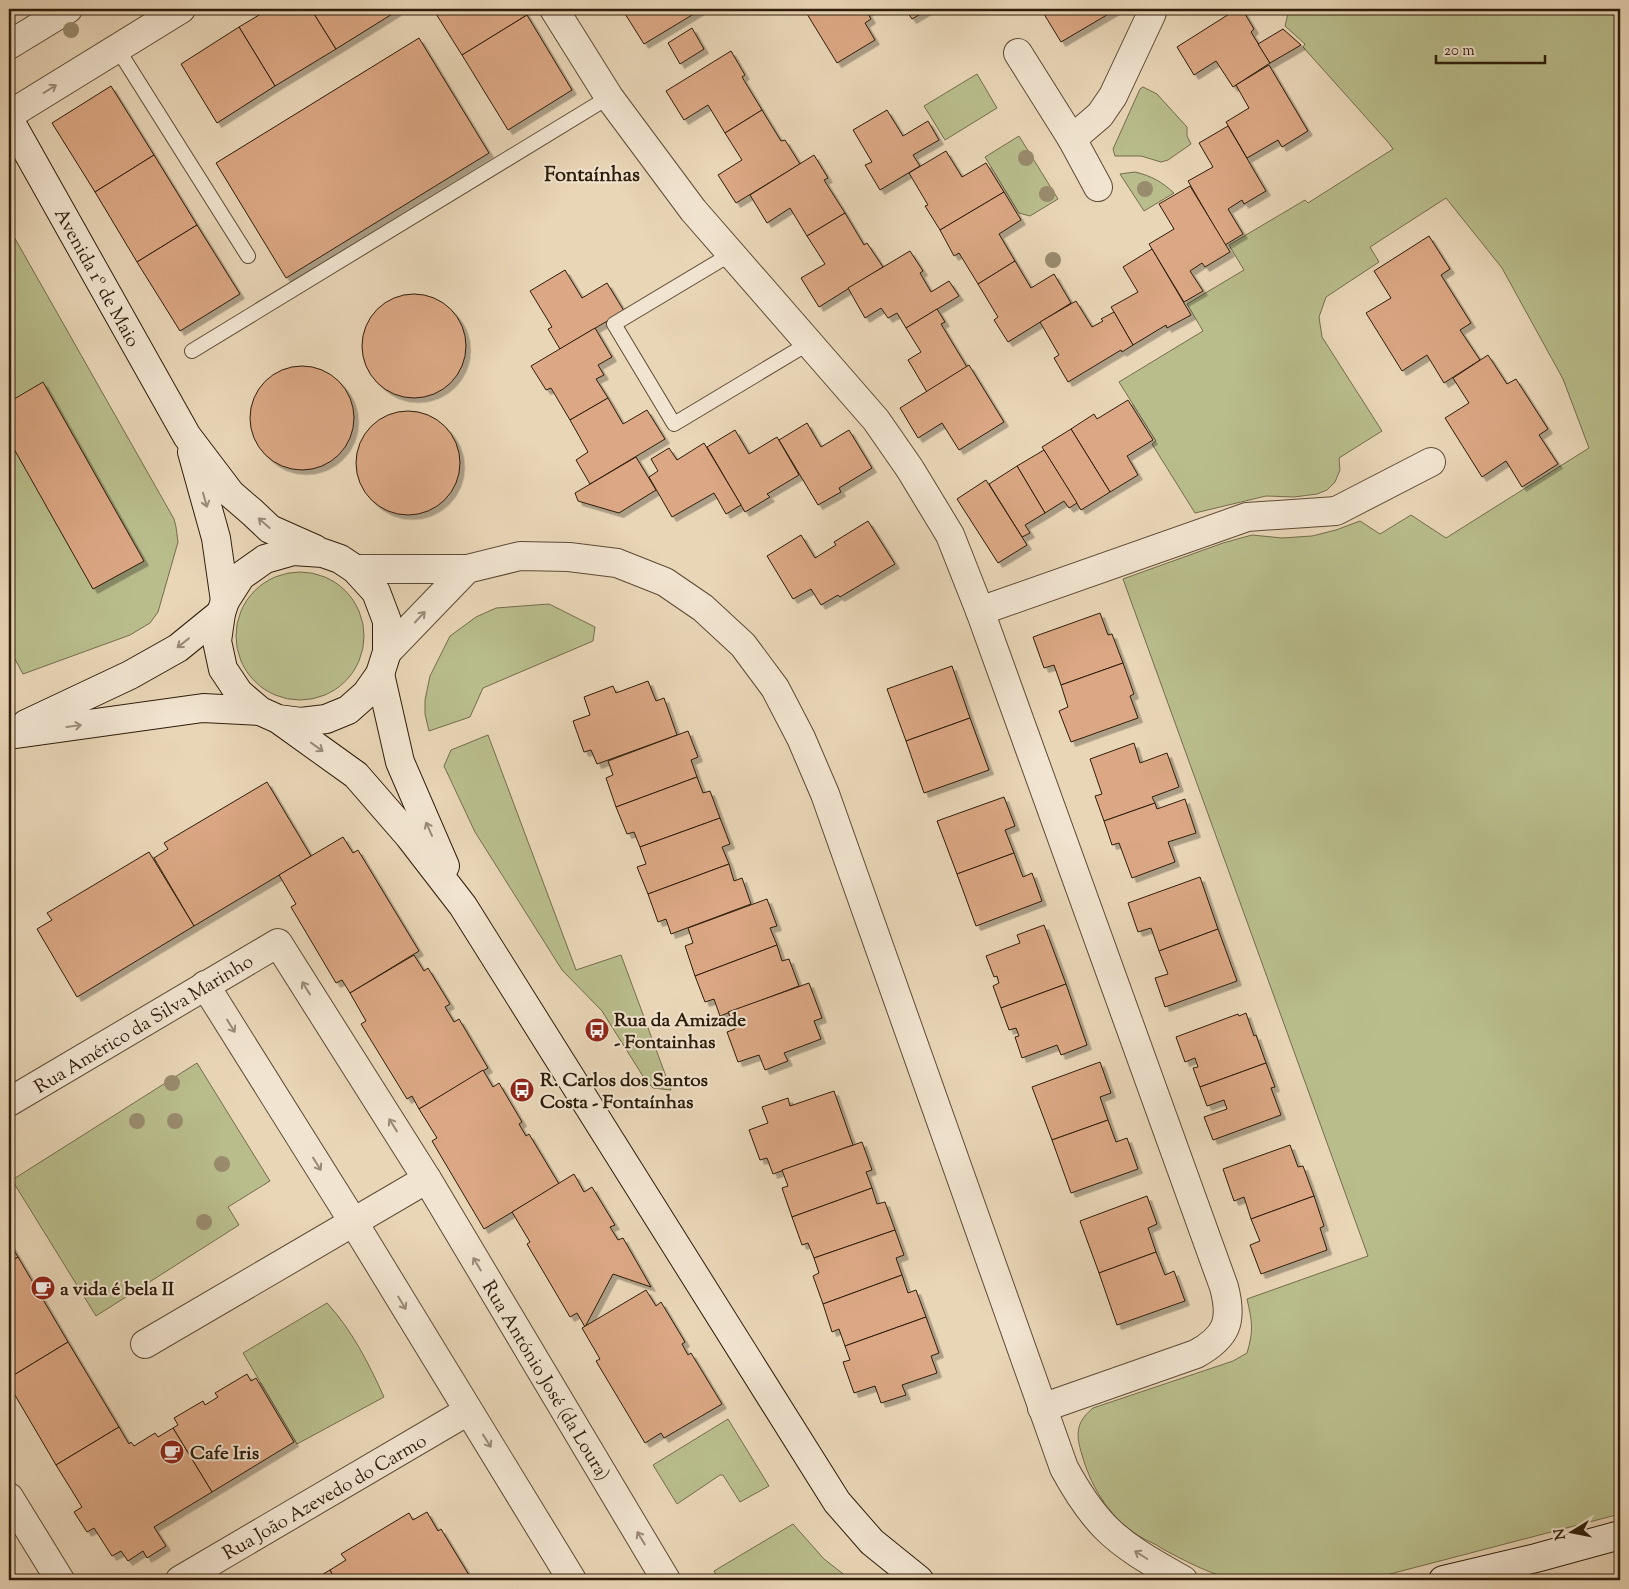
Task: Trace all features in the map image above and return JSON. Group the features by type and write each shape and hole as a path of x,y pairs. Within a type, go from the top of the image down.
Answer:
{"street":[{"path":"9,45 68,9"},
{"path":"12,129 117,48 181,9"},
{"path":"554,9 608,97 693,210 876,420 910,469 950,535 980,611 1224,1287 1228,1304 1228,1317 1222,1334 1212,1346 1196,1354 1042,1408"},
{"path":"1072,139 1100,116 1114,96 1152,9"},
{"path":"1018,54 1072,139 1098,187"},
{"name":"Avenida 1º de Maio","path":"12,129 187,436 231,494 270,529 323,553"},
{"name":"Avenida 1º de Maio","path":"187,436 216,538 223,607"},
{"path":"980,611 1247,517 1336,511 1431,462"},
{"path":"9,734 130,675 178,648 223,607 241,576 265,559 293,551 323,553 340,559 356,569 376,592 385,614 387,621 383,663 400,762 463,906"},
{"path":"356,569 466,569 520,556 569,557 616,563 664,582 703,608 743,645 775,688 801,738 825,794 1064,1468 1083,1501 1106,1528 1132,1549 1183,1580"},
{"path":"9,734 203,708 269,715 302,722 326,719 348,710 366,694 383,663 466,569"},
{"path":"223,607 217,641 223,669 239,693 356,775 409,836 463,906 837,1502 872,1542 919,1580"},
{"name":"Rua Américo da Silva Marinho","path":"9,1102 278,943"},
{"name":"Rua António José (da Loura)","path":"278,943 427,1179 666,1580"},
{"path":"206,985 572,1580"},
{"path":"145,1344 427,1179"},
{"name":"Rua João Azevedo do Carmo","path":"180,1580 468,1411"},
{"path":"9,1497 60,1580"},
{"path":"1443,1580 1536,1558 1620,1535"}],"lane":[{"path":"117,48 248,256"},
{"path":"192,351 608,97"},
{"path":"731,254 614,324 674,424 809,343"}],"green space":[{"path":"1289,9 1620,9 1620,1514 1367,1580 1234,1580 1188,1562 1133,1532 1113,1514 1091,1480 1082,1455 1078,1435 1080,1424 1093,1408 1233,1361 1247,1353 1252,1326 1247,1299 1368,1256 1123,579 1223,543 1252,535 1282,538 1312,536 1360,521 1380,534 1411,515 1446,538 1589,448 1563,379 1502,268 1446,198 1370,247 1379,262 1326,297 1319,317 1322,337 1382,431 1339,458 1340,470 1335,482 1327,490 1317,494 1294,497 1266,496 1195,513 1152,444 1156,441 1119,382 1203,331 1187,304 1244,270 1229,245 1305,200 1308,203 1393,149 1303,47 1305,44 1285,26"},
{"path":"977,74 997,108 945,140 924,106"},
{"path":"1143,87 1157,94 1187,127 1187,136 1191,144 1168,160 1161,162 1141,156 1115,156 1113,149 1140,89"},
{"path":"1019,136 1058,199 1030,216 1019,213 985,157"},
{"path":"1135,172 1147,175 1174,193 1144,211 1120,174"},
{"path":"9,228 174,519 178,542 158,612 150,623 130,635 23,674 9,648"},
{"path":"300,572 325,576 346,590 360,611 364,636 360,661 346,682 325,696 300,700 275,696 254,682 240,661 236,636 240,611 254,590 275,576"},
{"path":"549,604 595,627 593,641 483,688 470,717 429,731 425,714 425,700 430,676 450,636 476,617 496,608"},
{"path":"488,735 576,970 621,955 671,1090 653,1088 646,1081 602,1011 562,970 475,832 444,766 451,750"},
{"path":"197,1063 270,1181 228,1207 239,1225 96,1316 12,1180"},
{"path":"327,1303 344,1324 359,1348 384,1397 297,1444 243,1353"},
{"path":"728,1419 769,1486 740,1502 723,1475 720,1475 677,1504 653,1465"},
{"path":"793,1524 824,1559 851,1580 719,1580 714,1571"}],"building":[{"path":"269,9 311,9 336,49 275,86 239,27"},
{"path":"311,9 396,9 397,11 336,49"},
{"path":"433,9 523,9 527,15 462,55"},
{"path":"622,9 702,9 644,44"},
{"path":"804,9 872,9 867,12 871,19 865,23 875,40 837,63"},
{"path":"905,9 929,9 912,19"},
{"path":"1047,9 1117,9 1061,42 1044,14 1048,12"},
{"path":"1237,9 1242,9 1254,29 1251,32 1270,63 1233,87 1216,61 1194,75 1177,47"},
{"path":"527,15 572,90 508,130 462,55"},
{"path":"239,27 275,86 217,123 181,64"},
{"path":"692,28 704,49 680,64 668,43"},
{"path":"1283,29 1301,45 1270,63 1258,44"},
{"path":"419,38 489,153 286,278 216,163"},
{"path":"731,51 745,75 742,77 762,110 725,133 708,105 684,120 666,91"},
{"path":"1269,65 1308,131 1282,147 1278,140 1247,158 1226,122 1249,108 1236,85"},
{"path":"111,86 154,155 95,192 52,123"},
{"path":"762,110 781,141 785,140 800,164 736,203 718,175 742,160 725,133"},
{"path":"887,110 903,136 928,121 939,140 913,155 920,166 880,190 865,165 872,162 853,130"},
{"path":"1228,126 1266,191 1244,204 1242,200 1228,209 1243,234 1225,245 1188,181 1213,167 1199,143"},
{"path":"946,151 962,177 986,163 1004,192 940,230 925,206 928,205 909,173"},
{"path":"154,155 197,225 137,262 95,192"},
{"path":"814,155 828,178 824,180 845,213 807,236 790,208 767,223 750,195"},
{"path":"1190,186 1230,252 1205,267 1202,263 1190,271 1203,291 1184,302 1149,244 1174,229 1159,204"},
{"path":"1004,192 1021,220 999,234 1015,261 978,284 959,253 954,256 940,230"},
{"path":"845,213 864,245 867,243 883,267 819,307 801,278 825,264 807,236"},
{"path":"197,225 240,294 180,331 137,262"},
{"path":"1429,236 1450,269 1441,275 1471,323 1460,330 1480,360 1444,383 1427,355 1402,371 1366,313 1391,298 1374,271"},
{"path":"1152,249 1191,315 1167,328 1166,325 1133,345 1111,307 1138,292 1123,267"},
{"path":"910,251 923,271 920,273 931,292 949,281 959,296 906,328 897,313 888,318 881,308 865,318 848,288"},
{"path":"1015,261 1031,288 1054,274 1071,303 1008,342 994,320 998,317 978,284"},
{"path":"565,270 582,298 607,283 624,311 560,349 548,329 552,327 530,291"},
{"path":"414,294 434,298 451,309 462,326 466,346 462,366 451,383 434,394 414,398 394,394 377,383 366,366 362,346 366,326 377,309 394,298"},
{"path":"1076,301 1092,327 1103,321 1101,319 1114,312 1133,345 1122,352 1121,350 1068,382 1054,358 1059,355 1040,322"},
{"path":"937,309 945,322 941,324 967,367 927,392 908,360 921,352 906,328"},
{"path":"595,328 612,357 598,365 604,375 596,379 608,398 570,420 551,388 546,390 531,366"},
{"path":"1488,355 1507,384 1516,379 1548,429 1539,435 1558,464 1522,487 1506,461 1482,477 1445,418 1469,403 1453,378"},
{"path":"969,365 1004,422 959,450 942,423 918,438 900,408"},
{"path":"302,366 322,370 339,381 350,398 354,418 350,438 339,455 322,466 302,470 282,466 265,455 254,438 250,418 254,398 265,381 282,370"},
{"path":"43,382 144,561 93,589 9,440 9,402"},
{"path":"608,398 623,424 647,410 665,439 590,484 576,460 588,452 570,420"},
{"path":"1128,400 1153,440 1127,456 1138,475 1110,492 1071,429 1094,414 1097,419"},
{"path":"408,411 428,415 437,420 451,434 456,443 460,463 456,483 451,492 437,506 428,511 408,515 388,511 379,506 365,492 360,483 356,463 360,443 365,434 379,420 388,415"},
{"path":"807,423 821,447 849,430 872,468 839,488 841,492 818,505 779,440"},
{"path":"1071,429 1110,492 1081,510 1042,447"},
{"path":"735,430 749,454 777,437 799,475 767,494 770,497 745,512 707,447"},
{"path":"704,443 741,505 726,514 714,493 672,517 649,477 658,471 651,459 669,448 677,460"},
{"path":"1044,450 1077,503 1069,508 1064,501 1045,513 1017,466"},
{"path":"636,457 656,490 619,513 578,501 575,493"},
{"path":"1017,466 1045,513 1025,525 1030,533 1022,537 989,484"},
{"path":"986,480 1027,545 998,563 957,499"},
{"path":"868,521 895,564 840,597 838,595 821,605 811,589 793,599 767,556 801,535 815,558 836,545 834,542"},
{"path":"1100,613 1108,635 1112,634 1123,663 1061,685 1054,665 1044,668 1033,637"},
{"path":"1123,663 1134,694 1130,696 1138,718 1071,742 1059,711 1068,707 1061,685"},
{"path":"952,666 970,718 906,741 887,689"},
{"path":"648,681 656,701 664,698 677,735 597,764 591,750 584,752 573,721 590,715 584,697 613,686 616,693"},
{"path":"970,718 989,770 924,793 906,741"},
{"path":"688,731 698,757 691,760 697,777 616,807 606,778 613,775 608,761"},
{"path":"1134,743 1140,763 1167,753 1179,787 1152,797 1155,803 1104,821 1095,796 1102,794 1090,759"},
{"path":"697,777 703,793 710,791 720,818 640,847 634,832 627,834 616,807"},
{"path":"267,782 311,856 194,926 154,858 168,849 164,843"},
{"path":"1004,797 1015,826 1005,830 1014,853 957,874 937,821"},
{"path":"1185,799 1196,833 1168,842 1175,862 1132,878 1119,843 1112,845 1104,821 1155,803 1157,809"},
{"path":"720,818 730,844 722,847 729,864 648,894 637,867 646,864 640,847"},
{"path":"343,837 353,853 358,850 419,951 350,993 342,980 336,983 291,907 296,904 279,875"},
{"path":"149,852 194,926 77,997 37,929 52,920 47,913"},
{"path":"1014,853 1023,877 1032,873 1042,901 976,926 957,874"},
{"path":"729,864 734,881 742,878 751,904 671,934 666,919 658,922 648,894"},
{"path":"1200,877 1218,929 1159,951 1151,928 1138,932 1128,903"},
{"path":"767,899 777,926 770,928 777,945 695,976 685,946 693,943 688,928"},
{"path":"1044,925 1066,984 1001,1008 993,986 999,983 997,976 994,977 986,956 1020,943 1017,935"},
{"path":"1218,929 1237,981 1165,1007 1155,978 1168,974 1159,951"},
{"path":"777,945 782,961 789,959 799,986 720,1016 714,999 705,1002 695,976"},
{"path":"414,955 424,971 428,968 450,1004 445,1007 454,1022 459,1019 488,1068 419,1109 412,1096 407,1099 361,1024 366,1021 350,993"},
{"path":"809,983 822,1018 814,1021 821,1039 784,1053 788,1061 765,1070 759,1055 738,1062 727,1032 735,1029 728,1012"},
{"path":"1066,984 1087,1045 1061,1055 1057,1045 1022,1058 1015,1037 1019,1036 1016,1028 1009,1030 1001,1008"},
{"path":"1246,1013 1266,1063 1200,1087 1193,1068 1198,1067 1195,1058 1185,1062 1176,1037 1238,1014 1239,1016"},
{"path":"1100,1062 1111,1093 1100,1097 1108,1120 1052,1140 1032,1087"},
{"path":"1266,1063 1275,1087 1271,1088 1281,1115 1213,1140 1204,1117 1227,1109 1224,1100 1207,1106 1200,1087"},
{"path":"483,1070 493,1087 499,1083 522,1122 519,1124 526,1136 529,1134 559,1184 484,1229 432,1141 437,1138 419,1109"},
{"path":"834,1091 853,1145 773,1174 767,1158 760,1160 749,1130 768,1123 762,1107 788,1098 790,1106"},
{"path":"1108,1120 1116,1142 1127,1138 1138,1169 1071,1193 1052,1140"},
{"path":"862,1142 872,1170 866,1172 872,1188 792,1217 782,1188 788,1186 782,1170"},
{"path":"1290,1145 1298,1167 1303,1166 1314,1196 1251,1219 1244,1197 1234,1201 1223,1169"},
{"path":"574,1174 584,1192 592,1187 615,1225 610,1227 618,1240 623,1238 651,1287 613,1274 585,1327 577,1313 570,1317 527,1244 530,1242 512,1212"},
{"path":"872,1188 877,1204 885,1202 895,1230 814,1258 808,1243 802,1245 792,1217"},
{"path":"1147,1196 1157,1224 1148,1228 1156,1252 1099,1273 1080,1221"},
{"path":"1314,1196 1324,1226 1320,1228 1327,1250 1261,1274 1250,1245 1260,1241 1251,1219"},
{"path":"895,1230 904,1255 896,1258 902,1275 823,1304 813,1276 819,1273 814,1258"},
{"path":"9,1242 18,1257 9,1263"},
{"path":"1156,1252 1165,1275 1174,1271 1185,1301 1117,1325 1099,1273"},
{"path":"18,1257 68,1342 9,1378 9,1263"},
{"path":"902,1275 908,1293 916,1290 926,1317 845,1346 839,1329 832,1332 823,1304"},
{"path":"646,1290 656,1306 661,1302 685,1342 682,1344 688,1355 691,1353 722,1404 664,1438 661,1433 645,1443 596,1361 600,1359 582,1328"},
{"path":"926,1317 939,1353 931,1356 937,1373 902,1385 906,1395 881,1403 875,1386 854,1393 843,1362 850,1360 845,1346"},
{"path":"68,1342 119,1427 56,1465 9,1385 9,1378"},
{"path":"247,1374 251,1381 256,1378 294,1442 212,1492 173,1428 178,1425 174,1418 203,1401 205,1405 218,1397 215,1393"},
{"path":"119,1427 129,1444 131,1442 134,1446 155,1433 158,1437 173,1428 212,1492 154,1527 166,1546 147,1558 143,1551 128,1561 121,1551 112,1556 94,1528 87,1532 74,1512 82,1507 56,1465"},
{"path":"427,1512 438,1531 441,1529 472,1580 335,1580 330,1570 346,1560 341,1554 409,1513 413,1520"},
{"path":"330,1570 335,1580 313,1580"}],"place":[{"name":"Rua da Amizade - Fontainhas","path":"597,1030"},
{"name":"R. Carlos dos Santos Costa - Fontaínhas","path":"522,1090"},
{"name":"a vida é bela II","path":"43,1288"},
{"name":"Cafe Iris","path":"172,1452"}],"district":[{"name":"Fontaínhas","path":"592,174"}]}
